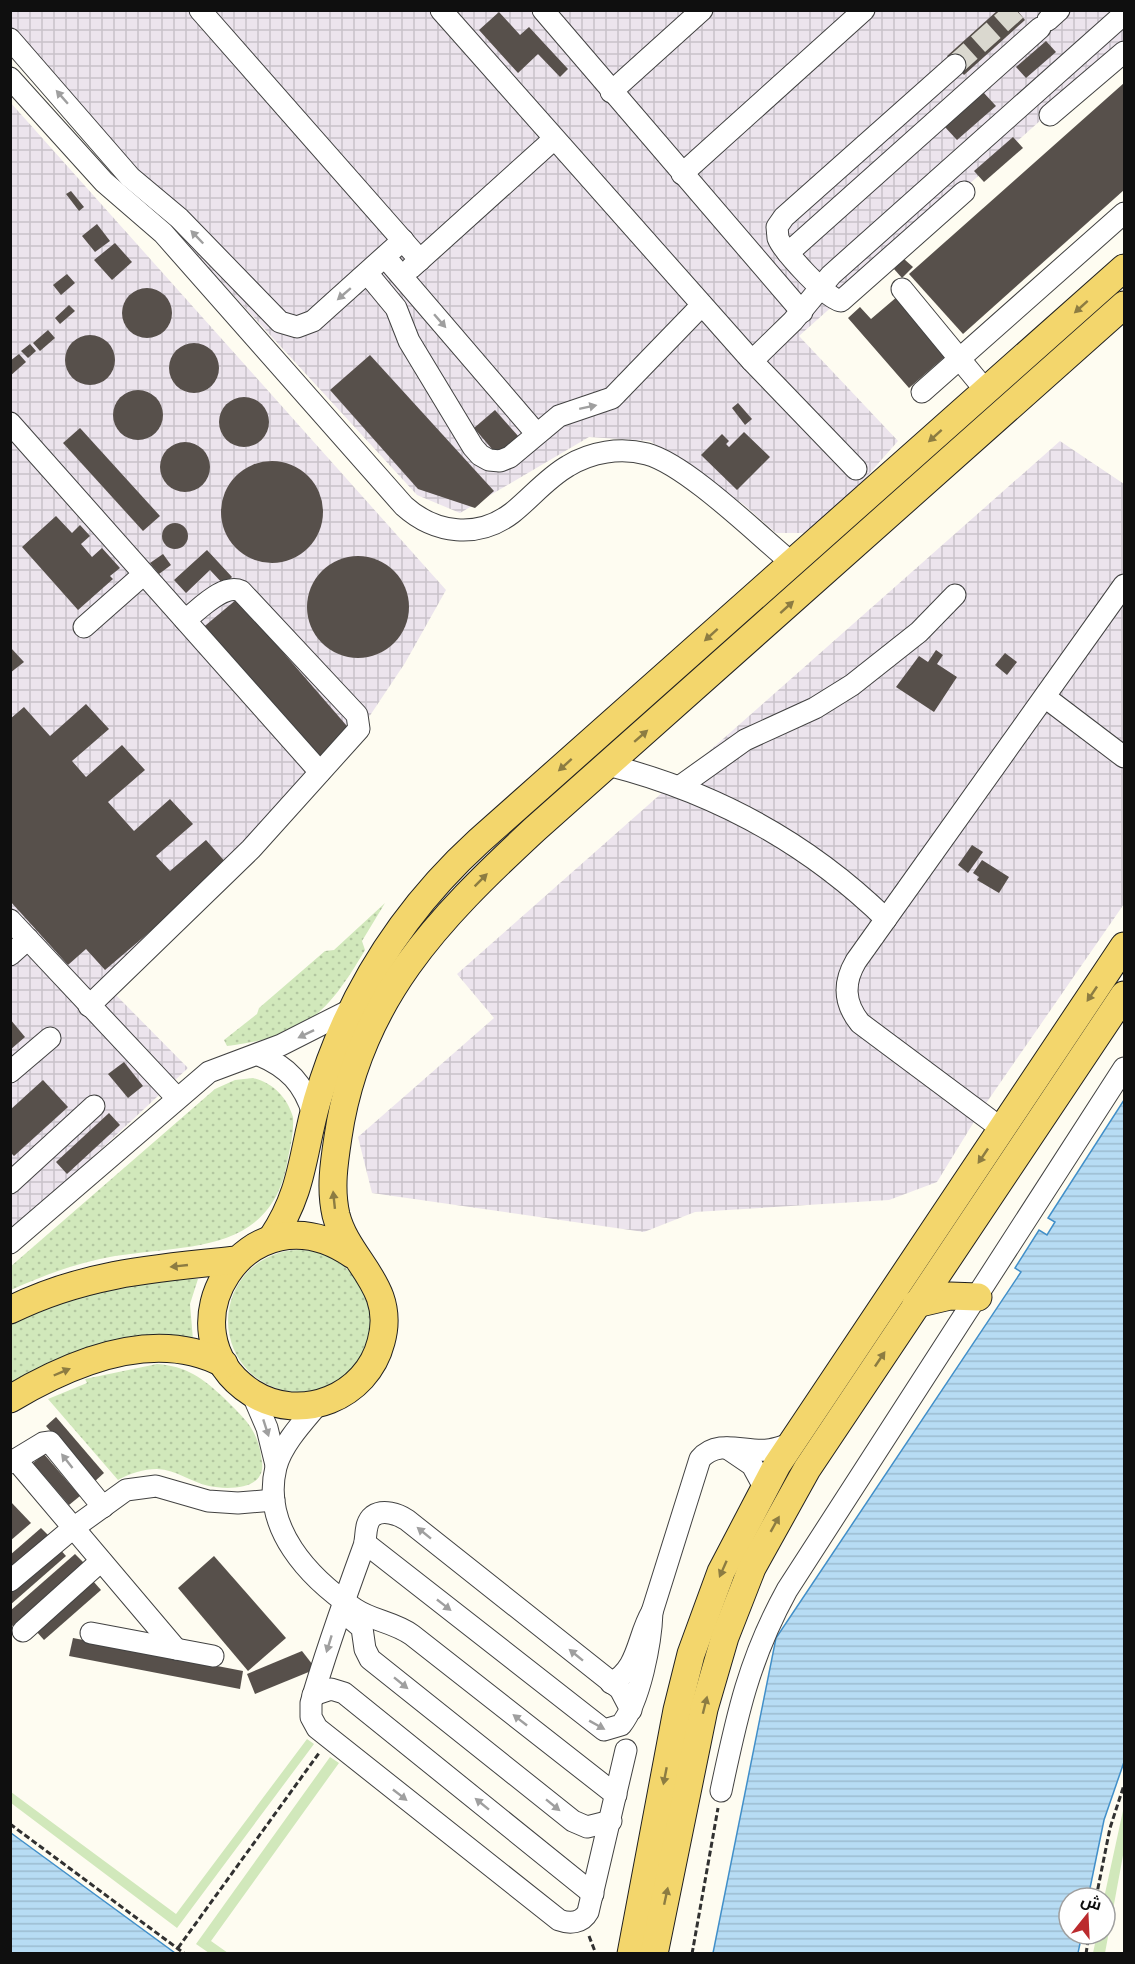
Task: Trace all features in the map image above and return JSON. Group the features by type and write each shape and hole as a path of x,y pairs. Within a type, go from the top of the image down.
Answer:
{"main road":[{"path":"272,1238 298,1189 313,1114 328,1063 350,1010 389,941 432,887 479,841 1125,268"},
{"path":"367,1036 394,985 445,916 500,861 1125,305"},
{"path":"353,1255 329,1240 315,1236 272,1238 253,1247 237,1260 220,1283 213,1310 214,1338 224,1364 252,1393 285,1405 319,1404 344,1393 364,1376 382,1340 384,1313 377,1287 353,1255 336,1212 333,1182 344,1104 380,991 395,961 421,923 447,896 441,886 432,887"},
{"path":"631,1953 675,1720 692,1654 721,1572 764,1487 791,1444 1125,946"},
{"path":"654,1953 693,1759 713,1673 752,1568 807,1469 1125,995"},
{"path":"10,1310 56,1290 103,1276 237,1260"},
{"path":"916,1304 950,1296 978,1297"},
{"path":"10,1399 69,1368 105,1357 141,1350 184,1349 224,1364"},
{"path":"807,1469 819,1430 847,1384 846,1376 840,1370"}],"street":[{"path":"200,10 403,240 425,256"},
{"path":"217,10 425,256"},
{"path":"441,10 752,361 856,469"},
{"path":"543,10 802,312"},
{"path":"611,92 702,10"},
{"path":"682,174 864,10"},
{"path":"752,361 802,312 820,287 1125,14"},
{"path":"788,253 1049,20"},
{"path":"10,39 130,177 179,218 280,322 297,327 306,325 403,240"},
{"path":"1050,115 1125,52"},
{"path":"955,65 780,221 778,238 788,253 834,300 844,299 964,192"},
{"path":"10,78 104,182 163,233 404,506 423,521 446,529 481,528 503,519 555,474 579,460 606,452 633,452 660,459 679,469 792,563"},
{"path":"384,293 554,139"},
{"path":"922,392 1125,213"},
{"path":"385,257 536,433"},
{"path":"367,273 396,308 409,341 480,456 489,460 500,461 510,457 559,416 612,398 702,305"},
{"path":"902,289 986,391"},
{"path":"12,429 320,772"},
{"path":"84,627 144,574"},
{"path":"1002,1129 860,1023 854,1016 847,998 848,978 856,961 1125,585"},
{"path":"89,1006 251,849 356,734 360,724 354,711 241,591 233,588 224,591 185,620"},
{"path":"680,787 745,740 815,708 852,685 911,639 955,595"},
{"path":"1045,697 1125,757"},
{"path":"608,765 680,787 722,804 782,836 837,874 886,919"},
{"path":"10,920 177,1098"},
{"path":"10,955 28,939"},
{"path":"10,1243 209,1072 259,1054 325,1025 350,1010"},
{"path":"10,1072 50,1038"},
{"path":"259,1054 289,1071 300,1083 313,1114"},
{"path":"721,1791 748,1677 771,1619 787,1590 1125,1068"},
{"path":"10,1183 94,1107"},
{"path":"252,1393 267,1428 276,1465 274,1500 282,1532 305,1566 341,1605 365,1615 370,1626 365,1648 370,1659 573,1821 587,1827 611,1821"},
{"path":"276,1465 295,1433 319,1404"},
{"path":"103,1507 53,1443 43,1443 13,1462 176,1649"},
{"path":"611,1683 625,1674 633,1663 643,1629 652,1612 697,1465 708,1451 726,1448 768,1450 791,1444"},
{"path":"726,1448 752,1465 764,1487"},
{"path":"10,1581 72,1529 126,1490 156,1486 208,1501 238,1503 274,1500"},
{"path":"626,1750 593,1894 584,1918 571,1923 559,1920 317,1728 311,1717 313,1695 341,1605 365,1543 368,1522 374,1515 388,1513 401,1516 611,1683 624,1694 632,1710"},
{"path":"365,1543 598,1728 616,1728 632,1710 650,1637 652,1612"},
{"path":"23,1630 101,1561"},
{"path":"370,1626 405,1630 616,1795"},
{"path":"91,1633 213,1656"},
{"path":"313,1695 331,1689 344,1693 593,1894"}],"path":[{"path":"178,1948 330,1739"},
{"path":"1098,1886 1110,1828 1125,1785"},
{"path":"692,1953 721,1791"},
{"path":"10,1824 186,1953"}],"shaded area":[{"path":"11,10 1124,11 1124,46 799,336 898,441 832,516 807,533 776,533 743,504 650,441 589,437 460,513 417,495 11,53"},
{"path":"10,102 446,590 405,663 331,774 111,990 188,1068 10,1234"},
{"path":"1060,441 1124,484 1124,904 980,1112 937,1182 889,1200 695,1212 644,1232 372,1193 358,1137 494,1018 457,974"}],"green space":[{"path":"385,903 362,941 365,950 325,1007 295,1029 254,1042 227,1046 224,1040 257,1014 259,1008 325,951 334,950"},
{"path":"253,1078 273,1087 287,1103 293,1117 291,1143 279,1189 265,1212 246,1228 224,1238 199,1245 115,1256 75,1265 11,1290 10,1267 215,1089 235,1080"},
{"path":"299,1250 326,1256 349,1271 364,1294 370,1321 364,1348 349,1371 326,1386 299,1392 272,1386 249,1371 234,1348 228,1321 234,1294 249,1271 272,1256"},
{"path":"184,1278 198,1279 190,1304 193,1340 11,1386 11,1323 92,1290"},
{"path":"157,1364 177,1367 194,1374 224,1398 245,1419 254,1433 260,1451 262,1471 258,1478 244,1486 226,1488 202,1484 157,1469 137,1472 118,1480 48,1399 87,1383 85,1379"},
{"path":"307,1739 314,1744 177,1928 11,1803 11,1792 176,1914"},
{"path":"330,1757 339,1763 211,1941 228,1953 209,1953 196,1944"},
{"path":"1124,1806 1124,1850 1117,1888 1117,1886 1107,1886"},
{"path":"1094,1946 1106,1946 1105,1953 1093,1953"}],"water":[{"path":"1124,1100 1124,1762 1104,1820 1090,1886 1057,1886 1057,1946 1079,1946 1078,1953 713,1953 776,1638 1021,1272 1015,1268 1039,1230 1047,1235 1055,1222 1048,1218"},
{"path":"11,1833 175,1953 11,1953"}],"building":[{"path":"998,10 1017,10 1025,20 964,75 947,56"},
{"path":"499,12 520,35 529,27 568,69 560,77 538,54 518,73 479,30"},
{"path":"1046,41 1056,52 1026,78 1016,67"},
{"path":"1124,83 1124,190 963,334 909,274"},
{"path":"983,92 996,106 957,140 944,126"},
{"path":"1013,137 1023,148 984,182 974,171"},
{"path":"71,191 84,207 79,211 66,194"},
{"path":"97,224 110,241 95,252 82,236"},
{"path":"115,243 132,262 112,280 94,260"},
{"path":"904,259 913,267 902,278 894,269"},
{"path":"67,274 75,283 61,295 53,285"},
{"path":"142,288 152,288 165,295 172,308 172,318 165,331 152,338 142,338 133,334 126,327 122,318 122,308 126,299 133,292"},
{"path":"898,296 948,354 909,388 848,318 860,307 871,319"},
{"path":"69,305 75,311 60,324 55,318"},
{"path":"48,330 55,338 40,351 33,343"},
{"path":"85,335 95,335 108,342 115,355 115,365 108,378 95,385 85,385 76,381 69,374 65,365 65,355 69,346 76,339"},
{"path":"189,343 199,343 212,350 219,363 219,373 212,386 199,393 189,393 180,389 173,382 169,373 169,363 173,354 180,347"},
{"path":"30,344 36,351 28,358 21,351"},
{"path":"19,354 26,362 10,376 10,361"},
{"path":"370,355 494,491 475,508 418,489 330,390"},
{"path":"133,390 143,390 156,397 163,410 163,420 156,433 143,440 133,440 124,436 117,429 113,420 113,410 117,401 124,394"},
{"path":"239,397 249,397 262,404 269,417 269,427 262,440 249,447 239,447 230,443 223,436 219,427 219,417 223,408 230,401"},
{"path":"738,403 752,419 745,425 732,408"},
{"path":"495,410 519,437 498,456 474,428"},
{"path":"80,428 160,516 143,531 63,443"},
{"path":"744,432 770,457 737,490 701,455 722,434 729,441 726,444 729,447"},
{"path":"180,442 190,442 203,449 210,462 210,472 203,485 190,492 180,492 171,488 164,481 160,472 160,462 164,453 171,446"},
{"path":"272,461 301,469 315,483 323,512 315,541 301,555 272,563 243,555 229,541 221,512 229,483 243,469"},
{"path":"56,516 72,533 80,525 90,536 81,544 92,557 102,548 120,568 110,576 113,579 78,610 22,547"},
{"path":"175,523 184,527 188,536 184,545 175,549 166,545 162,536 166,527"},
{"path":"207,550 232,577 224,585 210,570 186,593 174,580"},
{"path":"163,554 171,565 159,574 150,563"},
{"path":"358,556 387,564 401,578 409,607 401,636 387,650 358,658 329,650 315,636 307,607 315,578 329,564"},
{"path":"237,599 353,733 318,764 200,630"},
{"path":"10,647 24,662 10,673"},
{"path":"936,650 943,655 937,664 957,677 934,712 896,687 919,656 928,662"},
{"path":"1005,653 1017,662 1007,675 995,665"},
{"path":"86,704 109,729 72,761 86,777 122,745 145,770 108,802 134,831 170,799 193,824 156,856 170,871 206,840 228,865 105,970 86,949 68,965 10,901 10,719 24,707 50,736"},
{"path":"972,845 983,852 968,873 958,865"},
{"path":"982,860 1009,877 999,893 977,880 979,877 973,873"},
{"path":"10,1019 25,1037 10,1050"},
{"path":"124,1062 143,1086 128,1098 108,1074"},
{"path":"43,1080 68,1107 14,1156 10,1152 10,1110"},
{"path":"109,1113 120,1125 67,1174 56,1162"},
{"path":"56,1417 104,1473 94,1482 46,1426"},
{"path":"44,1454 80,1496 69,1505 33,1463"},
{"path":"10,1501 31,1523 10,1541"},
{"path":"41,1528 51,1538 10,1573 10,1555"},
{"path":"57,1546 66,1556 10,1605 10,1587"},
{"path":"75,1554 84,1563 10,1628 10,1611"},
{"path":"214,1556 286,1638 248,1671 178,1588"},
{"path":"93,1581 101,1590 44,1640 36,1631"},
{"path":"73,1638 243,1671 240,1689 69,1656"},
{"path":"302,1651 316,1669 255,1694 247,1674"}],"tunnel":[{"path":"955,65 1016,10"}]}
